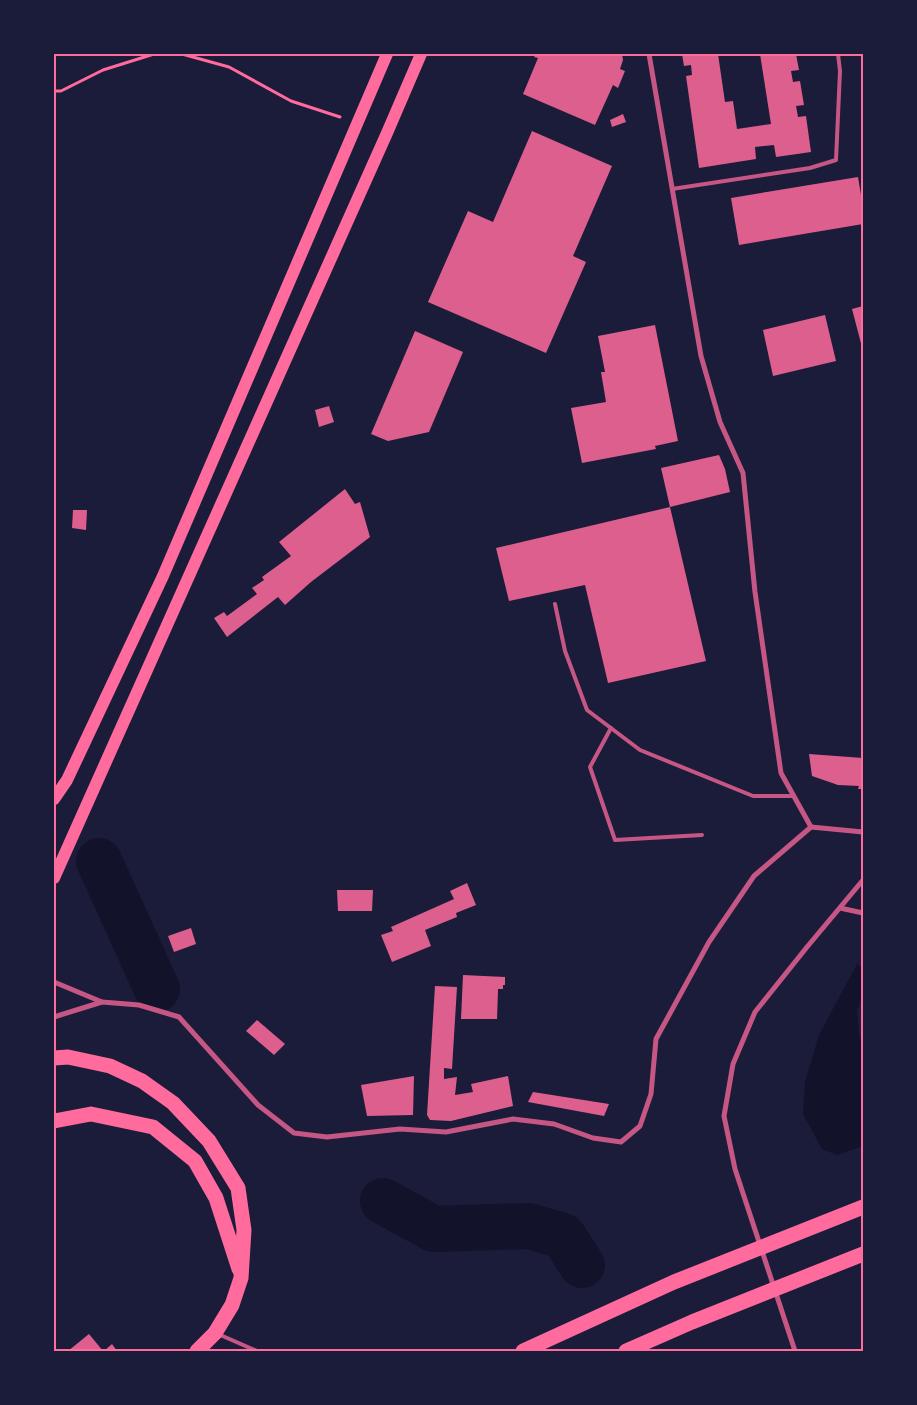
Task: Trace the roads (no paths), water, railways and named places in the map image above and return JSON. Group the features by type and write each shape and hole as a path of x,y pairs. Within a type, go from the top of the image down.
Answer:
{"highway":[{"path":"54,1058 68,1057 110,1066 142,1081 172,1104 209,1141 238,1188 244,1230 241,1278 232,1305 215,1333 197,1351"},
{"path":"54,1121 92,1114 153,1127 195,1162 216,1198 241,1278"},
{"path":"523,1351 674,1282 863,1207"},
{"path":"626,1351 692,1322 863,1254"}],"main road":[{"path":"54,799 67,780 163,576 387,54"},
{"path":"54,878 421,54"}],"street":[{"path":"649,54 701,356 720,422 742,473 755,592 781,773 811,827"},
{"path":"54,982 102,1002 139,1005 179,1017 258,1106 294,1133 328,1137 400,1129 446,1132 513,1119 554,1124 593,1138 621,1142 640,1126 651,1094 656,1039 709,942 754,876 811,827 863,832"},
{"path":"795,1351 735,1170 724,1116 733,1064 756,1012 863,880"},
{"path":"840,908 863,913"},
{"path":"54,1017 102,1002"}],"lane":[{"path":"672,189 810,168 836,160 840,71 838,54"},
{"path":"555,604 565,651 587,710 640,750 753,796 794,796"},
{"path":"611,728 590,767 615,840 702,835"},
{"path":"215,1333 258,1351"}],"waterway":[{"path":"99,861 157,989"},
{"path":"383,1201 434,1229 529,1226 563,1236 582,1265"}]}
